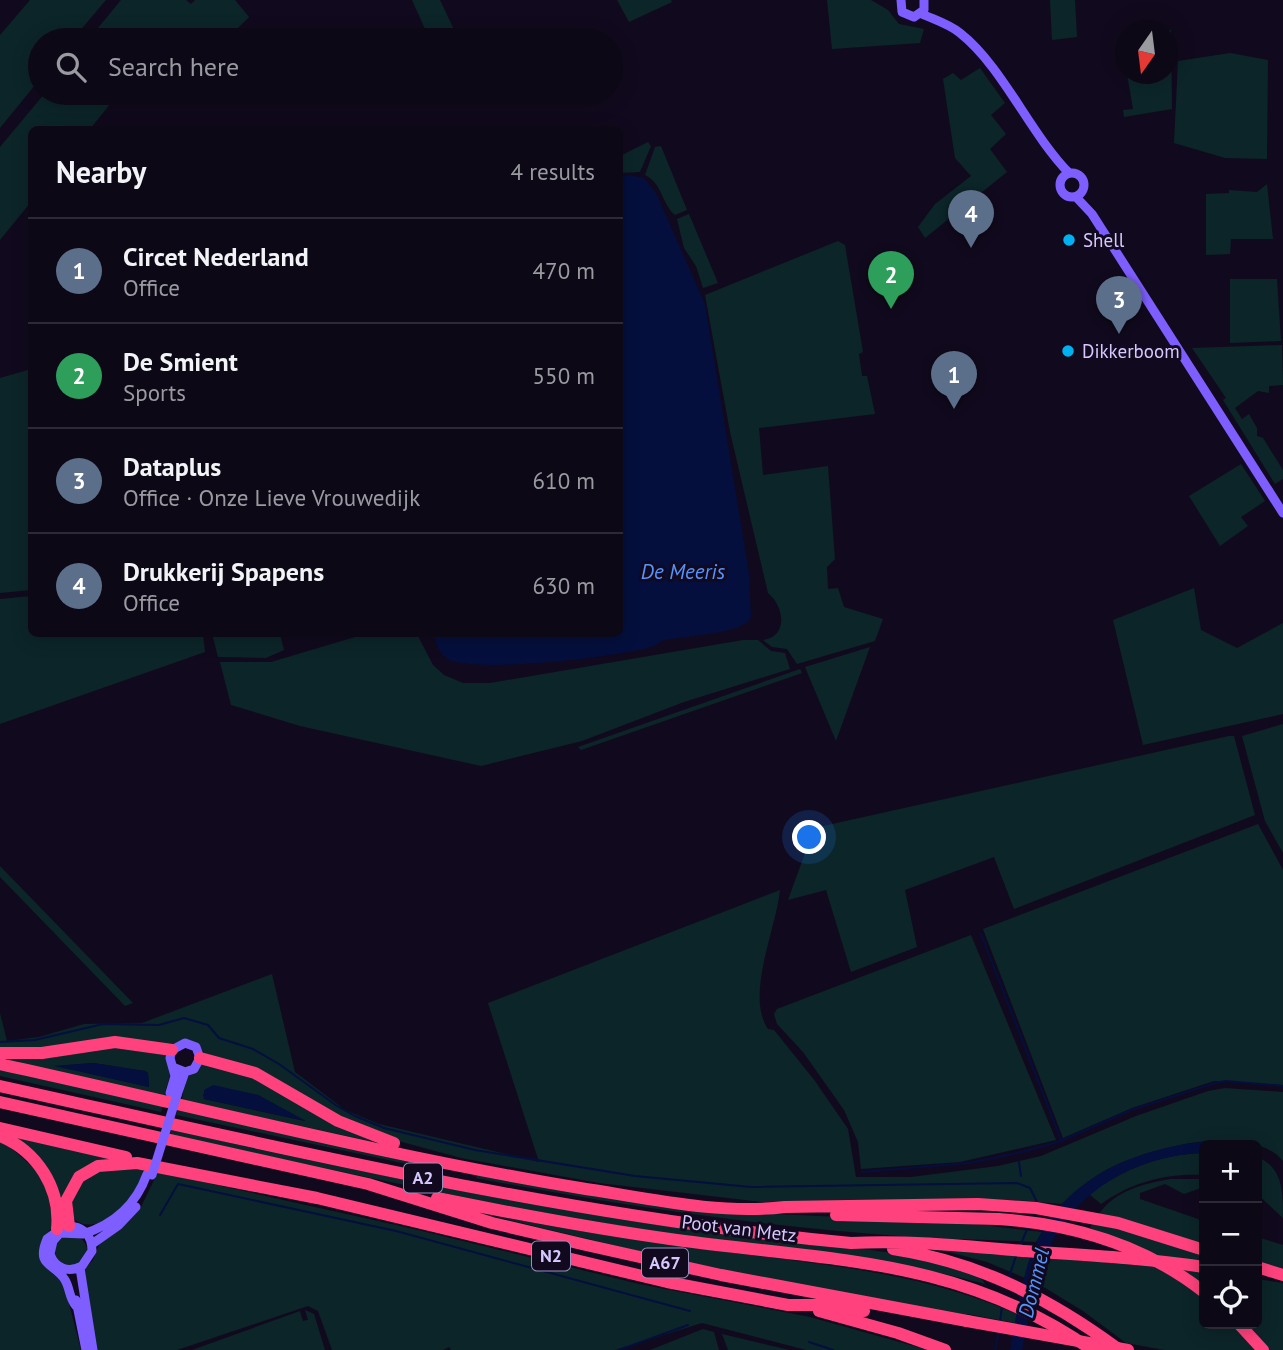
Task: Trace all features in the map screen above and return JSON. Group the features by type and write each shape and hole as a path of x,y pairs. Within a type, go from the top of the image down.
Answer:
{"highway":[{"path":"0,1053 41,1052 115,1042 172,1050"},
{"path":"200,1058 256,1073 338,1121 444,1161"},
{"path":"0,1064 444,1161 643,1198 759,1210 785,1206 1016,1206 1118,1223 1199,1248"},
{"name":"A2","path":"0,1086 499,1194 720,1230 851,1243 923,1254 988,1273 1031,1292 1076,1318 1120,1350"},
{"name":"A2","path":"0,1102 368,1184"},
{"name":"N2","path":"0,1128 212,1178"},
{"path":"0,1136 18,1145 40,1165 55,1200 61,1230"},
{"name":"N2","path":"61,1230 70,1189 83,1173 98,1166 137,1163 317,1198 601,1268 788,1305 880,1327 945,1350"},
{"name":"Poot van Metz","path":"368,1184 589,1226 895,1268 985,1291 1024,1309 1092,1350"},
{"name":"A67","path":"368,1184 492,1223 721,1275 1128,1350"},
{"name":"Poot van Metz","path":"759,1210 898,1218 998,1219 1065,1227 1107,1239 1149,1257 1199,1289"},
{"path":"851,1243 885,1241 1097,1256 1199,1266"},
{"path":"1262,1269 1283,1277"},
{"path":"1262,1275 1283,1277"},
{"name":"N2","path":"788,1305 825,1305 936,1321 967,1321"},
{"path":"1244,1329 1263,1350"}],"street":[{"path":"897,1 902,12 909,17 924,7 980,51 1065,175"},
{"path":"1065,175 1077,174 1083,180 1079,194 1283,513"},
{"path":"1065,175 1059,186 1062,193 1079,194"},
{"path":"174,1094 175,1068 170,1058 172,1050 179,1044 188,1043 196,1047 200,1058 194,1069 185,1072 175,1068"},
{"path":"92,1244 130,1216 145,1195 174,1094 185,1072"},
{"path":"61,1230 87,1233 127,1209 150,1174"},
{"path":"61,1230 87,1233 92,1244 90,1259 80,1268 64,1273 50,1269 44,1254 47,1238 61,1230"},
{"path":"80,1268 93,1350"},
{"path":"64,1273 76,1306 86,1350"}],"green space":[{"path":"30,0 106,0 82,28 28,28 28,94 0,128 0,35"},
{"path":"121,0 186,0 191,4 195,0 235,0 249,17 238,28 98,28"},
{"path":"412,0 440,0 453,28 425,28"},
{"path":"617,0 671,0 672,2 629,22"},
{"path":"827,0 871,0 888,10 899,24 924,29 920,43 832,49"},
{"path":"1050,0 1075,0 1077,37 1052,40"},
{"path":"1230,53 1268,60 1267,159 1225,158 1174,143 1178,61"},
{"path":"980,68 1005,103 991,115 1006,134 990,149 1007,172 925,238 918,227 935,204 971,176 955,158 943,79 953,73 961,80"},
{"path":"1129,84 1172,84 1172,109 1124,117 1123,110 1133,109"},
{"path":"35,105 109,105 92,126 28,126 28,206 0,240 0,147"},
{"path":"648,142 651,146 640,172 623,173 623,154"},
{"path":"661,146 687,210 675,215 659,188 645,175 655,147"},
{"path":"1267,184 1273,239 1231,239 1230,254 1206,255 1206,194 1229,193 1229,190 1257,192"},
{"path":"689,214 718,283 703,288 696,266 684,248 677,219"},
{"path":"838,241 845,245 863,352 859,354 862,376 867,376 875,414 759,428 763,475 828,466 835,559 827,567 828,589 838,588 844,607 883,619 875,641 797,664 787,649 772,647 763,640 777,633 780,613 778,605 768,593 730,432 705,295"},
{"path":"1230,279 1277,279 1281,341 1230,343"},
{"path":"1282,345 1283,385 1269,386 1269,393 1258,391 1235,408 1242,419 1249,414 1257,428 1257,436 1263,438 1283,470 1283,479 1275,484 1223,400 1226,398 1192,348"},
{"path":"28,370 28,590 0,593 0,378"},
{"path":"1241,464 1265,501 1241,517 1248,526 1220,546 1189,496"},
{"path":"1194,588 1201,630 1237,648 1283,623 1283,714 1143,745 1113,620"},
{"path":"28,596 28,637 203,637 205,652 0,724 0,599"},
{"path":"213,637 281,637 284,650 266,658 218,657"},
{"path":"355,637 419,637 433,665 444,675 463,683 490,683 743,640 758,640 771,651 785,653 790,669 684,702 582,741 481,766 300,726 231,705 220,662 271,662"},
{"path":"870,647 836,741 805,667"},
{"path":"800,669 802,673 581,750 578,747"},
{"path":"1283,724 1283,853 1265,821 1242,736"},
{"path":"1234,736 1255,815 1014,909 994,857 905,890 917,947 851,972 826,890 788,900 814,828"},
{"path":"1258,824 1283,870 1283,1085 1214,1081 1132,1108 1063,1138 983,929"},
{"path":"0,866 133,1003 125,1006 0,877"},
{"path":"780,890 761,981 762,1015 768,1029 774,1030 815,1081 848,1129 856,1177 911,1177 998,1166 1041,1156 1136,1116 1208,1091 1225,1088 1283,1092 1283,1161 1262,1147 1262,1140 1199,1140 1199,1142 1152,1152 1114,1166 1093,1178 1062,1204 1016,1200 762,1202 599,1183 461,1158 380,1136 204,1053 198,1043 183,1039 171,1046 140,1043 40,1051 0,1050 0,1013 7,1041 39,1037 84,1024 142,1023 272,974 295,1072 345,1110 379,1124 539,1162 488,1003"},
{"path":"971,935 1056,1140 960,1162 861,1169 858,1142 844,1110 803,1052 777,1024 774,1014 777,1009"},
{"path":"116,1045 167,1054 170,1075 164,1096 0,1060","holes":["93,1063 148,1073 149,1087 57,1066"]},
{"path":"202,1064 237,1069 388,1145 182,1100 185,1080","holes":["203,1094 258,1095 305,1121 204,1099"]},
{"path":"0,1067 163,1103 161,1112 0,1076"},
{"path":"179,1107 435,1167 435,1170 176,1115"},
{"path":"0,1130 138,1160 89,1166 62,1213 54,1188"},
{"path":"171,1130 405,1180 561,1209 719,1233 929,1259 975,1274 985,1284 854,1257 634,1228 517,1208 170,1135"},
{"path":"0,1138 46,1179 53,1226 44,1238 64,1284 81,1350 0,1350"},
{"path":"1199,1153 1199,1175 1163,1177 1125,1190 1101,1204 1089,1194 1129,1170"},
{"path":"1262,1159 1272,1167 1280,1182 1283,1218 1262,1199"},
{"path":"111,1166 143,1170 139,1186 131,1200 117,1213 99,1223 90,1225 75,1219 69,1210 78,1182"},
{"path":"158,1172 414,1229 639,1284 810,1317 928,1350 806,1350 702,1323 615,1350 451,1350 449,1347 443,1350 332,1350 318,1311 308,1306 177,1350 96,1350 84,1270 93,1260 100,1242 121,1229 140,1209"},
{"path":"477,1175 735,1212 966,1223 1042,1232 1036,1242 916,1237 793,1227 581,1197 476,1178"},
{"path":"1170,1179 1199,1179 1199,1189 1184,1194 1165,1184 1140,1193 1140,1199 1199,1219 1199,1245 1099,1214 1113,1199 1140,1186"},
{"path":"480,1213 572,1230 874,1272 945,1289 1017,1314 1015,1323 967,1314 966,1317 722,1271"},
{"path":"1092,1224 1120,1229 1199,1251 1199,1261 1158,1256 1090,1228"},
{"path":"71,1235 82,1240 87,1251 82,1262 71,1267 60,1262 55,1251 60,1240"},
{"path":"1262,1239 1283,1245 1283,1269 1262,1263"},
{"path":"930,1247 1031,1256 1025,1278 987,1262"},
{"path":"1045,1257 1199,1271 1199,1329 1262,1329 1262,1280 1283,1283 1283,1350 1164,1350 1126,1343 1083,1311 1037,1283"},
{"path":"305,1310 314,1314 325,1350 192,1350 300,1311 303,1321 308,1320"},
{"path":"703,1329 714,1332 719,1350 650,1350"},
{"path":"722,1334 789,1350 728,1350"}],"water":[{"name":"De Meeris","path":"623,176 644,178 656,193 705,304 749,574 751,618 736,628 725,631 666,640 651,647 609,655 489,665 450,660 441,652 435,637 623,637"},
{"path":"93,1063 145,1071 148,1073 149,1087 54,1066"},
{"path":"213,1085 258,1095 306,1121 204,1099 204,1090"},
{"name":"Dommel","path":"1199,1142 1199,1153 1179,1155 1131,1169 1090,1195 1073,1213 1046,1256 1035,1290 1022,1350 1010,1350 1027,1267 1037,1241 1051,1218 1068,1198 1110,1168 1134,1158"}],"waterway":[{"path":"981,934 1061,1140"},
{"path":"0,1042 35,1040 103,1024 159,1025 184,1018 208,1025 219,1038 253,1049 355,1116 384,1128 475,1150 635,1176 751,1187 1017,1183 1030,1188 1037,1202"},
{"path":"862,1172 969,1163 1018,1153 1061,1141 1131,1110 1215,1083 1226,1081 1283,1086"},
{"path":"1019,1162 1021,1176"},
{"path":"160,1215 178,1184 396,1231 690,1311"},
{"name":"Dommel","path":"1021,1244 1028,1227"},
{"path":"1009,1277 1016,1256"},
{"path":"1000,1322 1002,1306"},
{"path":"619,1350 688,1325"},
{"path":"995,1350 999,1331"},
{"path":"809,1342 833,1350"}],"place":[{"name":"Shell","path":"1069,240"},
{"name":"Drukkerij Spapens","path":"971,248"},
{"name":"De Smient","path":"891,309"},
{"name":"Dataplus","path":"1119,334"},
{"name":"Dikkerboom","path":"1068,351"},
{"name":"Circet Nederland","path":"954,409"}]}
